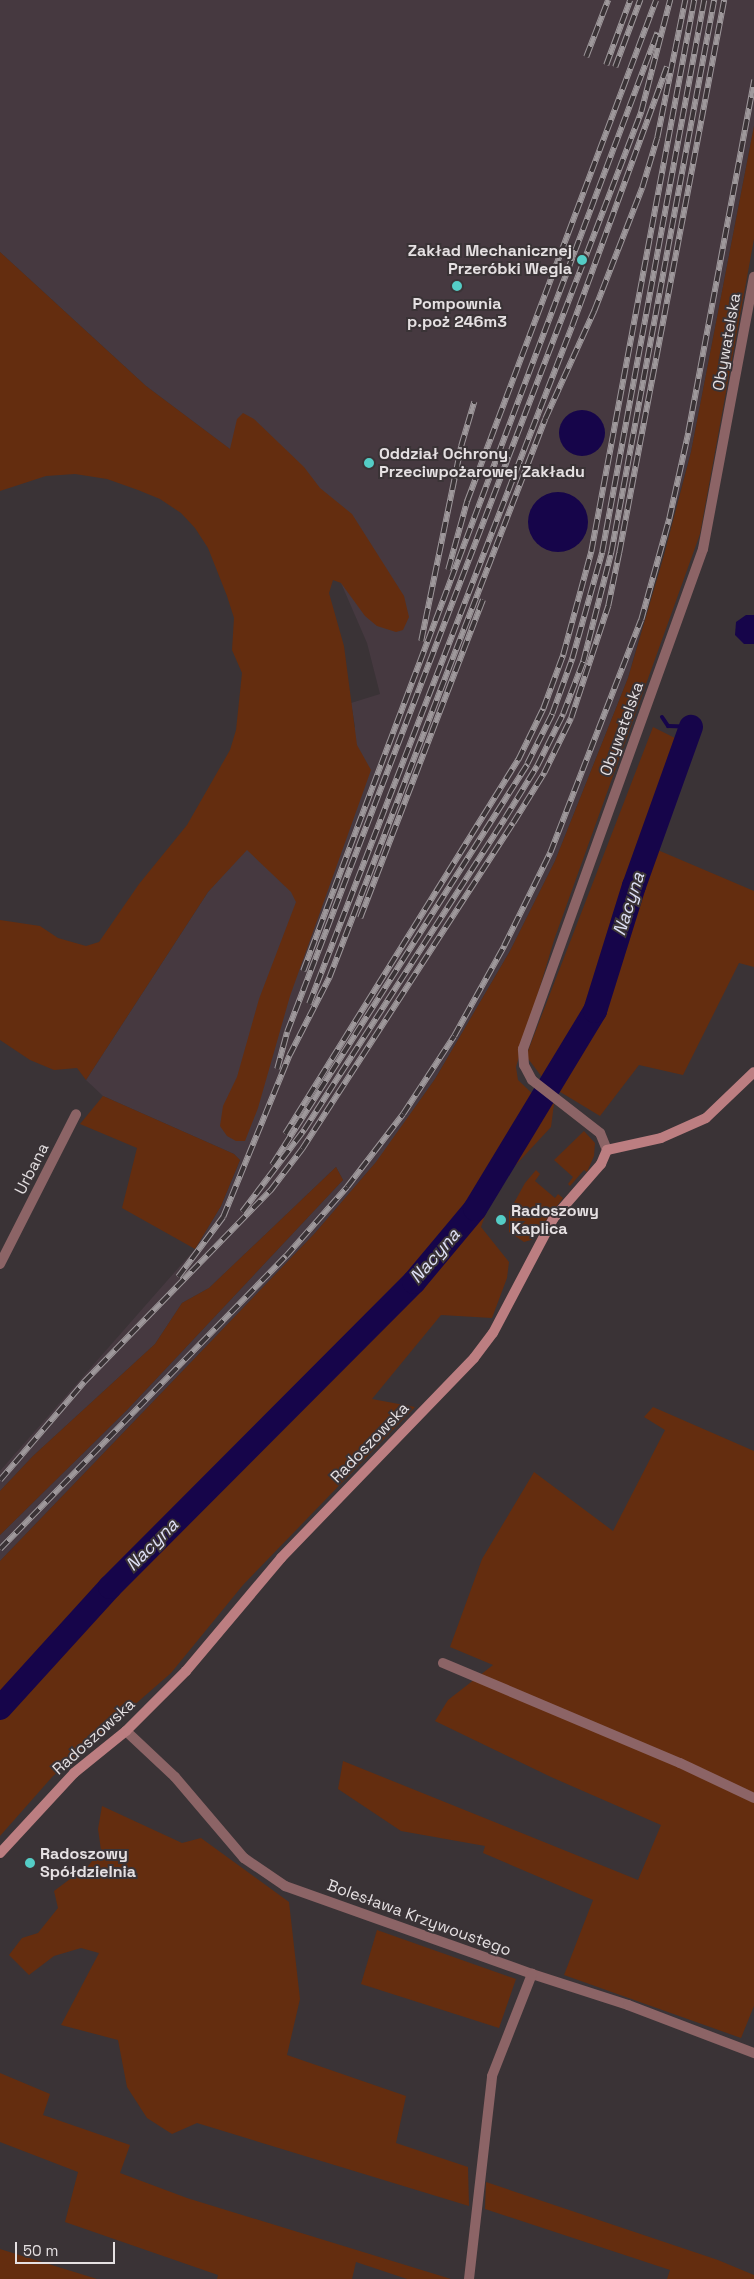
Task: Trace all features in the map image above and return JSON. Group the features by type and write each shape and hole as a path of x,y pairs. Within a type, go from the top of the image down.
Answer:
{"street":[{"name":"Obywatelska","path":"607,1150 600,1133 538,1086 524,1065 525,1043 703,549 754,277"},
{"path":"607,1150 661,1138 706,1118 754,1072"},
{"name":"Urbana","path":"0,1264 76,1114"},
{"name":"Radoszowska","path":"0,1853 74,1773 126,1731 186,1671 281,1558 474,1358 493,1333 553,1219 602,1164 607,1150"},
{"path":"444,1663 680,1763 754,1798"},
{"name":"Bolesława Krzywoustego","path":"126,1731 175,1777 244,1858 285,1886 532,1974 628,2005 754,2053"},
{"path":"470,2279 492,2076 532,1974"}],"shaded area":[{"path":"0,0 754,0 754,126 691,452 628,678 555,861 510,951 435,1079 378,1160 315,1233 0,1561 0,1535 127,1410 343,1180 336,1167 209,1288 182,1303 155,1344 33,1456 0,1491 0,1471 195,1249 221,1206 240,1160 234,1154 103,1096 86,1080 208,892 355,727 351,703 380,694 367,643 341,583 302,520 247,462 146,386 0,252"},
{"path":"754,126 754,239 700,534 554,940 516,1067 518,1080 536,1097 473,1207 302,1387 104,1586 0,1702 0,1561 315,1233 376,1162 435,1079 510,951 555,861 628,678 664,555 691,452"},
{"path":"0,252 146,386 230,449 237,419 243,413 254,419 304,467 320,488 352,514 404,596 409,617 403,630 396,632 377,626 365,616 341,583 333,580 329,593 344,646 357,745 371,770 290,996 258,1108 245,1141 236,1141 227,1136 220,1126 223,1106 237,1077 259,999 296,902 291,892 247,850 208,892 86,1080 77,1068 54,1070 30,1060 0,1040 0,920 40,926 58,938 86,946 99,942 139,884 187,825 230,750 236,730 242,673 232,650 234,618 227,596 208,548 195,528 181,513 160,499 138,490 107,479 75,474 46,476 0,491"},
{"path":"587,410 599,416 604,424 604,442 599,450 591,455 577,456 565,450 560,442 559,428 565,416 573,411"},
{"path":"552,492 564,492 575,497 583,505 588,516 586,534 575,547 564,552 552,552 541,547 533,539 528,528 528,516 533,505 541,497"},
{"path":"746,615 754,615 754,644 744,644 735,635 736,622"},
{"path":"653,727 681,741 616,912 591,1006 545,1081 526,1056"},
{"path":"653,848 754,891 754,967 739,963 683,1075 639,1065 600,1116 552,1087 598,1011"},
{"path":"103,1096 234,1154 240,1160 221,1206 195,1249 122,1208 137,1148 80,1124"},
{"path":"545,1099 554,1104 551,1127 512,1169 487,1210 481,1227 509,1262 507,1278 492,1318 441,1315 372,1399 415,1407 243,1585 171,1673 53,1776 0,1836 0,1716 112,1591 415,1290 477,1211"},
{"path":"584,1131 595,1143 594,1156 587,1172 584,1170 570,1186 568,1184 573,1177 554,1160"},
{"path":"336,1167 343,1180 127,1410 0,1535 0,1491 33,1456 155,1344 182,1303 209,1288"},
{"path":"536,1170 540,1174 535,1181 555,1198 558,1194 563,1198 531,1240 524,1242 509,1232 509,1212 525,1183"},
{"path":"653,1407 754,1451 754,2006 741,2038 564,1975 593,1900 483,1853 485,1846 401,1831 338,1789 343,1761 638,1880 661,1825 551,1777 435,1721 448,1700 493,1665 450,1647 482,1559 534,1472 613,1531 665,1430 644,1417"},
{"path":"102,1806 182,1843 201,1838 289,1902 300,1999 287,2055 406,2096 396,2143 468,2167 469,2206 197,2123 172,2134 147,2118 127,2087 118,2040 61,2025 99,1953 81,1948 54,1956 29,1975 9,1955 22,1938 38,1933 58,1908 54,1891 74,1876 80,1876 101,1850 98,1829"},
{"path":"377,1930 516,1979 499,2028 361,1984"},
{"path":"0,2073 50,2094 43,2115 130,2145 120,2173 187,2198 451,2279 407,2279 356,2262 352,2279 217,2279 218,2275 65,2222 78,2172 0,2142"},
{"path":"486,2182 718,2260 754,2275 754,2279 667,2279 670,2270 485,2209"},
{"path":"0,2249 97,2279 0,2279"}],"waterway":[{"name":"Nacyna","path":"662,717 668,726 691,727"},
{"name":"Nacyna","path":"0,1708 110,1587 414,1282 475,1209 595,1011 634,886 691,727"}],"railway":[{"path":"586,57 608,0"},
{"path":"606,65 630,0"},
{"path":"615,67 640,0"},
{"path":"448,570 467,501 656,0"},
{"path":"277,1069 287,1032 641,112 670,0"},
{"path":"178,1277 223,1217 289,1056 329,978 545,419 594,311 642,188 657,138 685,0"},
{"path":"285,1134 518,760 543,709 563,655 591,552 694,0"},
{"path":"272,1165 527,764 552,714 572,659 602,552 704,0"},
{"path":"242,1212 304,1130 505,818 537,766 563,714 583,662 611,553 714,0"},
{"path":"0,1480 84,1382 270,1191 302,1149 513,823 544,773 571,718 608,606 724,0"},
{"path":"303,971 657,33"},
{"path":"309,1004 572,326 667,67"},
{"path":"0,1549 286,1256 347,1187 403,1114 454,1036 504,946 550,853 641,620 669,519 688,433 754,80"},
{"path":"421,641 461,446 474,402"},
{"path":"360,918 483,600"}],"place":[{"name":"Zakład Mechanicznej Przeróbki Wegla","path":"582,260"},
{"name":"Pompownia p.poż 246m3","path":"457,286"},
{"name":"Oddział Ochrony Przeciwpożarowej Zakładu","path":"369,463"},
{"name":"Radoszowy Kaplica","path":"501,1220"},
{"name":"Radoszowy Spółdzielnia","path":"30,1863"}]}
